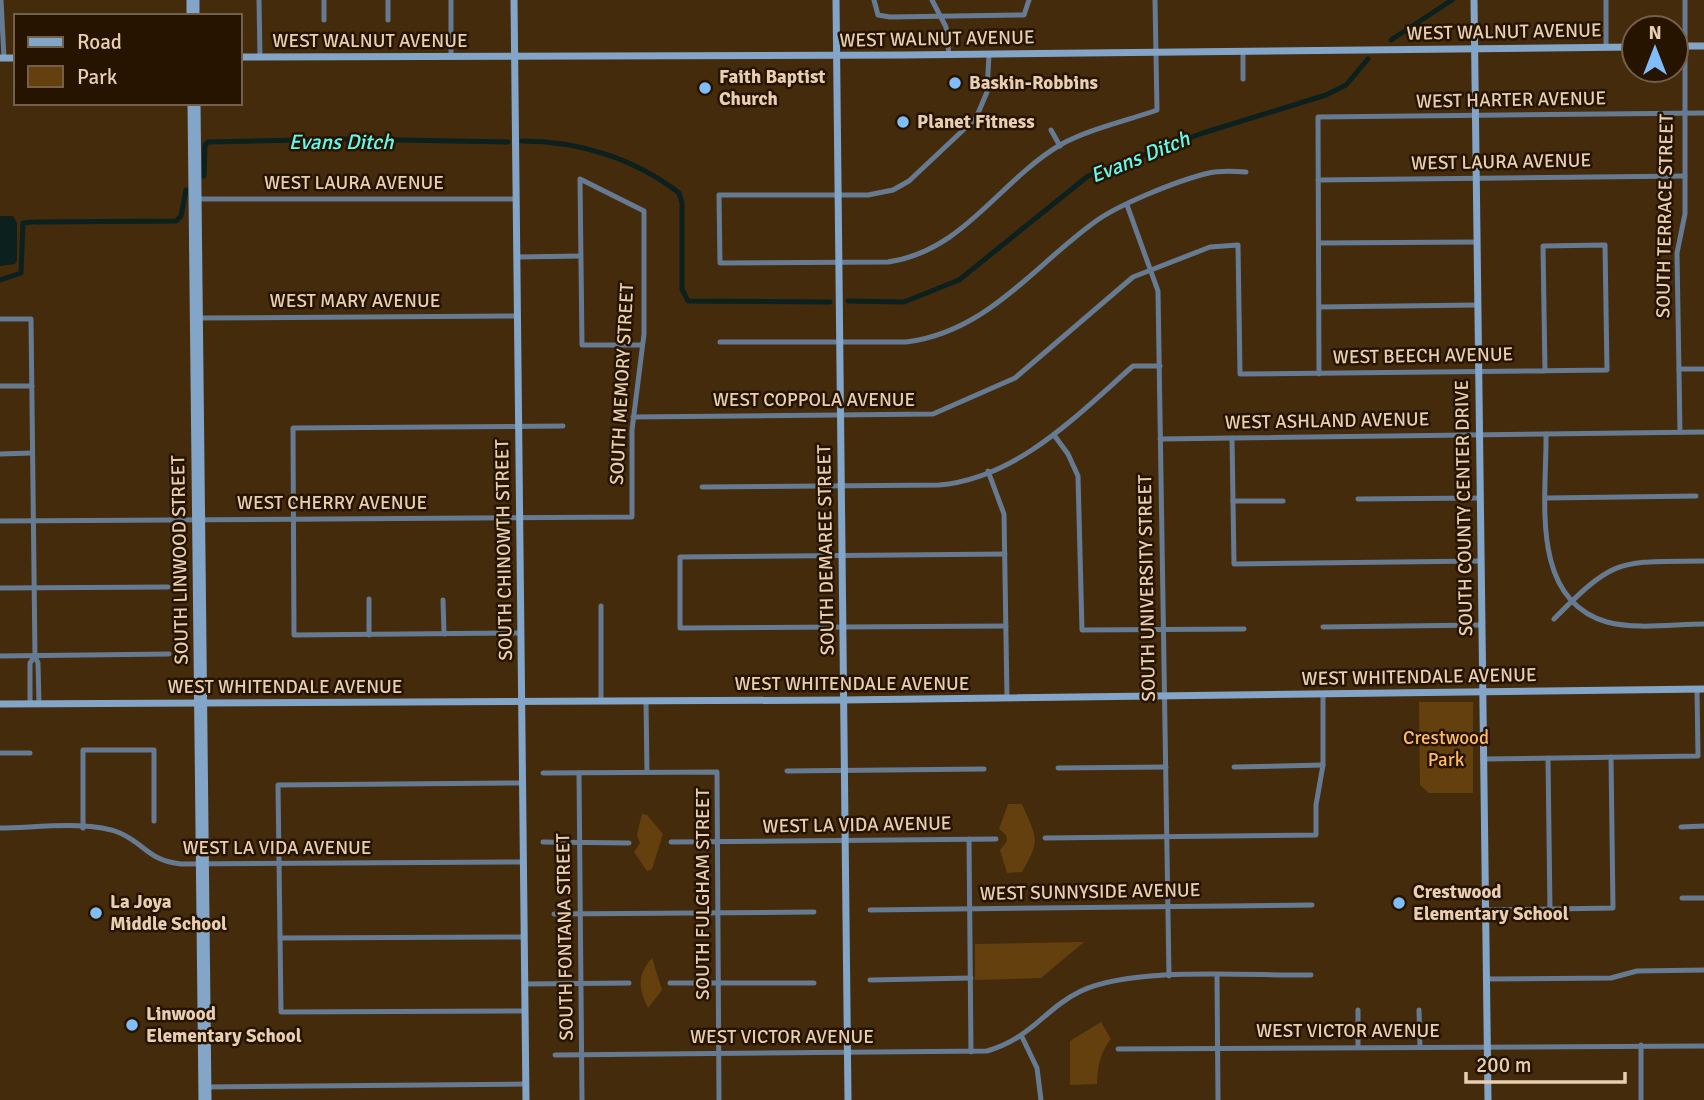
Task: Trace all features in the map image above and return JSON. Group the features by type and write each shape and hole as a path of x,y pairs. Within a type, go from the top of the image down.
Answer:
{"street":[{"path":"1,0 2,58"},
{"path":"259,0 260,57"},
{"path":"324,0 324,20"},
{"path":"388,0 388,20"},
{"path":"451,0 452,57"},
{"name":"SOUTH CHINOWTH STREET","path":"514,0 526,1100"},
{"name":"SOUTH DEMAREE STREET","path":"836,0 848,1100"},
{"path":"874,0 877,15 943,17 1024,15 1029,0"},
{"path":"932,0 943,17 949,55"},
{"path":"989,54 984,100 969,127 909,181 893,190 880,194 719,195 720,263 908,259 936,247 959,232 1060,146 1157,110 1155,0"},
{"name":"SOUTH COUNTY CENTER DRIVE","path":"1474,0 1488,1100"},
{"path":"1606,0 1606,47"},
{"name":"WEST WALNUT AVENUE","path":"242,57 949,55 1620,47"},
{"path":"1243,51 1243,79"},
{"name":"SOUTH TERRACE STREET","path":"1680,432 1677,253 1685,214 1684,84"},
{"name":"SOUTH LINWOOD STREET","path":"191,105 195,199"},
{"name":"SOUTH LINWOOD STREET","path":"197,105 195,199 200,703 207,1016 202,1100"},
{"name":"WEST HARTER AVENUE","path":"1318,180 1318,117 1704,113"},
{"path":"1051,130 1060,146"},
{"path":"720,342 916,341 978,317 1003,301 1090,225 1127,205 1208,173 1246,172"},
{"name":"WEST LAURA AVENUE","path":"1318,180 1685,176"},
{"name":"SOUTH MEMORY STREET","path":"580,256 580,179 644,211 642,345 634,417 632,517"},
{"path":"1318,180 1319,374"},
{"name":"WEST LAURA AVENUE","path":"195,199 516,199"},
{"name":"SOUTH UNIVERSITY STREET","path":"1127,205 1158,291 1169,976"},
{"path":"1319,243 1477,242"},
{"name":"WEST COPPOLA AVENUE","path":"634,417 933,414 1008,382 1126,282 1210,247 1238,245 1240,374"},
{"name":"WEST BEECH AVENUE","path":"1240,374 1607,370 1605,245 1543,246 1545,370"},
{"path":"517,257 580,256 582,345 642,345"},
{"path":"1319,307 1477,305"},
{"name":"WEST MARY AVENUE","path":"196,318 517,316"},
{"path":"0,320 31,319 35,656 38,663 39,704"},
{"path":"702,486 948,484 988,471 1029,453 1054,435 1133,366 1160,366"},
{"path":"1679,369 1704,369"},
{"path":"0,386 32,386"},
{"path":"521,634 294,635 293,428 563,426"},
{"name":"WEST ASHLAND AVENUE","path":"1160,439 1704,432"},
{"path":"1546,434 1548,553 1558,583 1572,601 1591,615 1620,624 1704,624"},
{"path":"1054,435 1068,454 1078,476 1082,630 1244,629"},
{"path":"1232,438 1234,565 1480,561"},
{"path":"0,454 32,453"},
{"path":"988,471 1002,503 1007,698"},
{"path":"1547,498 1696,496"},
{"path":"1359,499 1479,498"},
{"path":"1233,501 1283,501"},
{"name":"WEST CHERRY AVENUE","path":"0,521 632,517"},
{"path":"1005,554 680,557 680,628 1006,626"},
{"path":"1555,619 1598,576 1618,566 1636,562 1704,561"},
{"path":"0,588 168,587"},
{"path":"369,599 369,635"},
{"path":"443,600 444,634"},
{"path":"601,606 601,701"},
{"path":"1323,626 1481,625"},
{"path":"0,656 169,654"},
{"path":"30,704 30,663 35,656"},
{"path":"1483,759 1698,756 1701,689"},
{"name":"WEST WHITENDALE AVENUE","path":"0,704 843,700 1701,689"},
{"path":"1045,838 1316,835 1316,805 1323,765 1323,694"},
{"path":"544,773 647,772 646,701"},
{"path":"83,828 83,750 153,750 153,821"},
{"path":"0,753 30,753"},
{"path":"1485,910 1613,908 1611,757"},
{"path":"1548,758 1550,910"},
{"path":"1234,766 1323,765"},
{"path":"1058,768 1166,767"},
{"path":"787,771 984,769"},
{"name":"SOUTH FULGHAM STREET","path":"647,772 718,772 719,1100"},
{"name":"SOUTH FONTANA STREET","path":"579,773 582,1100"},
{"path":"523,783 278,785 278,864 281,1012 525,1011"},
{"path":"1681,827 1704,826"},
{"name":"WEST LA VIDA AVENUE","path":"0,828 83,828 119,833 164,863 523,862"},
{"path":"970,839 971,1052"},
{"name":"WEST LA VIDA AVENUE","path":"671,842 996,839"},
{"path":"543,842 629,843"},
{"name":"SOUTH LINWOOD STREET","path":"202,864 200,959 204,1087 208,1100"},
{"path":"1682,898 1704,898"},
{"name":"WEST SUNNYSIDE AVENUE","path":"870,910 1312,905"},
{"path":"554,914 814,912"},
{"path":"280,938 524,937"},
{"path":"200,959 203,964 207,1016"},
{"path":"1486,979 1611,978 1637,971 1704,970"},
{"name":"WEST VICTOR AVENUE","path":"555,1055 971,1052 999,1047 1022,1037 1081,992 1124,979 1311,975"},
{"path":"1217,976 1218,1100"},
{"path":"870,980 971,978"},
{"path":"525,984 629,983"},
{"path":"670,983 814,983"},
{"path":"1357,1010 1357,1047"},
{"path":"1419,1010 1420,1047"},
{"path":"1022,1037 1037,1068 1041,1100"},
{"path":"1641,1045 1641,1100"},
{"name":"WEST VICTOR AVENUE","path":"1118,1049 1704,1046"},
{"path":"204,1087 526,1084"}],"green space":[{"name":"Crestwood Park","path":"1419,702 1473,702 1473,793 1429,793 1420,785"},
{"path":"1008,804 1022,804 1034,832 1032,852 1022,872 1007,873 1000,850 1007,841 1006,835 999,829"},
{"path":"642,814 647,815 663,834 652,869 647,871 634,852 640,843 637,835"},
{"path":"1084,942 1041,978 975,980 975,944"},
{"path":"652,958 662,990 648,1008 641,977"},
{"path":"1101,1022 1111,1039 1100,1060 1097,1084 1070,1085 1070,1041"}],"water":[{"path":"0,216 13,216 17,223 15,264 0,266"}],"waterway":[{"name":"Evans Ditch","path":"1391,40 1452,0"},
{"name":"Evans Ditch","path":"848,301 904,302 959,280 1088,176 1203,133 1326,95 1346,85 1368,59"},
{"name":"Evans Ditch","path":"204,176 205,145 208,142 347,139 508,142"},
{"name":"Evans Ditch","path":"522,141 564,144 605,154 643,170 679,193 682,203 682,289 688,301 830,302"},
{"name":"Evans Ditch","path":"35,222 176,221 181,216 186,190"},
{"name":"Evans Ditch","path":"0,280 21,273 23,223 32,222"}],"place":[{"name":"Baskin-Robbins","path":"955,83"},
{"name":"Faith Baptist Church","path":"705,88"},
{"name":"Planet Fitness","path":"903,122"},
{"name":"Crestwood Elementary School","path":"1399,903"},
{"name":"La Joya Middle School","path":"96,913"},
{"name":"Linwood Elementary School","path":"132,1025"}]}
